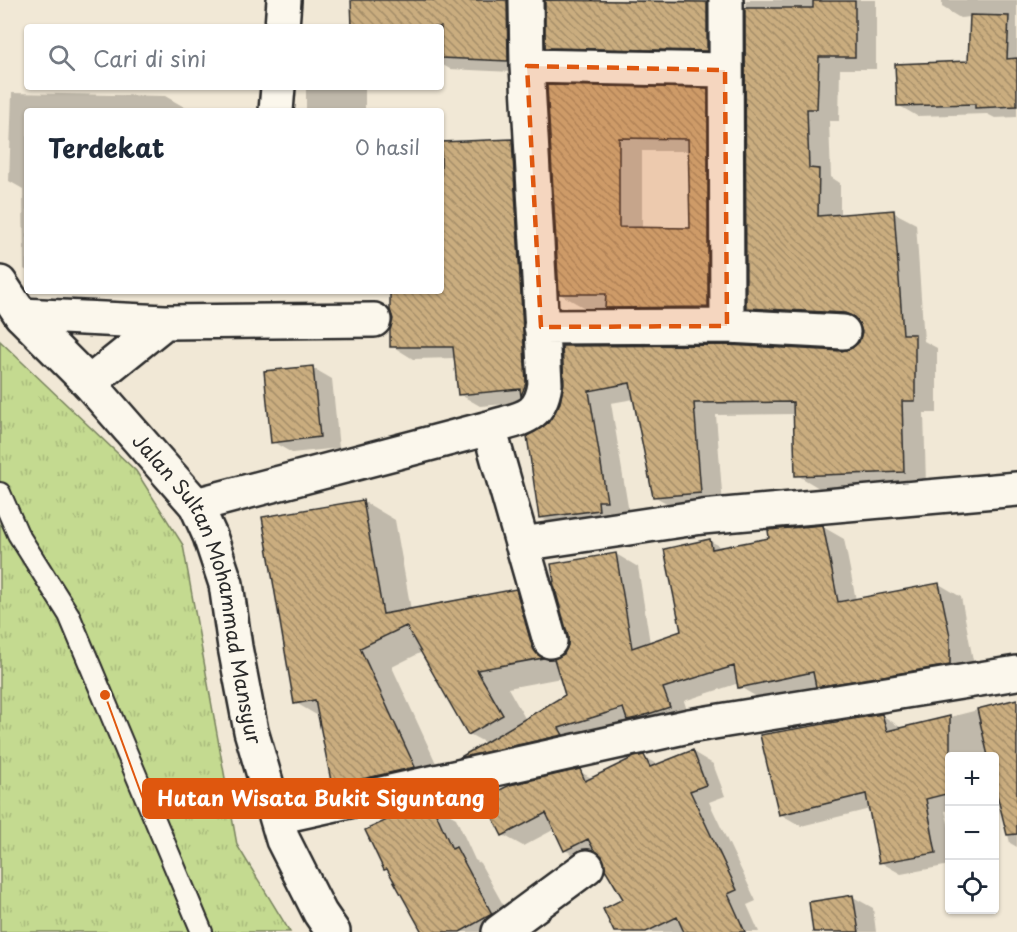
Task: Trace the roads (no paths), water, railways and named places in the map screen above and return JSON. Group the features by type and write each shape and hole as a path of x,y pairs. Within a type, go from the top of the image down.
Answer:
{"street":[{"path":"282,24 284,0"},
{"path":"196,505 489,428 537,410 543,397 544,384 527,66 526,0"},
{"path":"726,0 727,326"},
{"path":"527,66 725,70"},
{"path":"276,108 278,90"},
{"name":"Jalan Sultan Mohammad Mansyur","path":"0,284 21,315 89,383 196,505 210,536 225,584 252,731 283,840 320,913 333,932"},
{"path":"21,315 165,322 374,320"},
{"path":"89,383 165,322"},
{"path":"541,327 727,326 843,332"},
{"path":"489,428 550,641"},
{"path":"522,544 702,517 1017,489"},
{"path":"277,817 689,726 1017,673"},
{"path":"499,932 587,867"}],"lane":[{"path":"0,493 18,534 69,615 202,932"}],"place":[{"name":"Hutan Wisata Bukit Siguntang","path":"105,695"}]}
